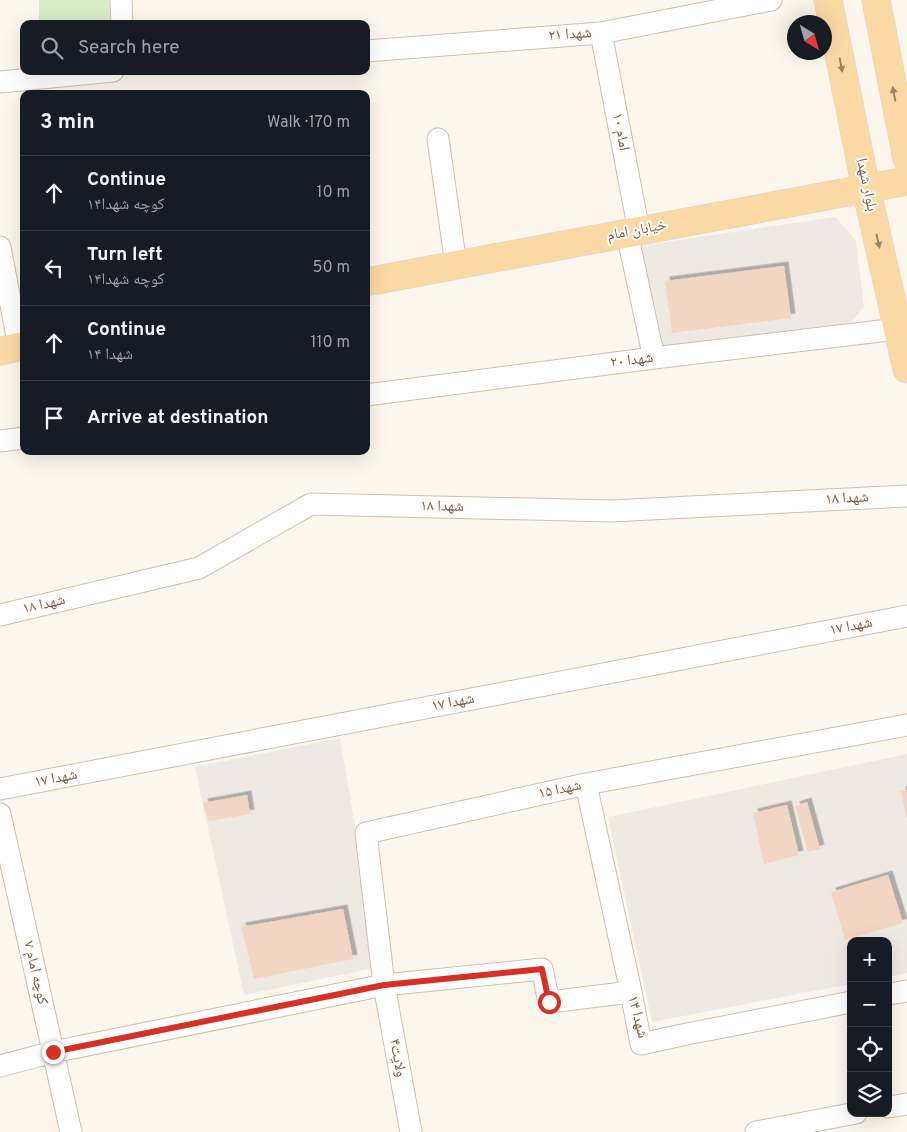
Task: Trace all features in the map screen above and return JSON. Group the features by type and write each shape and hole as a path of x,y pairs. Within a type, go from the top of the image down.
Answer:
{"main road":[{"name":"بلوار شهدا","path":"828,0 866,188 907,369"},
{"path":"876,0 907,159"},
{"name":"خیابان امام","path":"370,281 907,180"}],"street":[{"path":"121,0 122,20"},
{"name":"شهدا ۲۱","path":"370,51 601,33 771,0"},
{"name":"امام ۱۰","path":"601,33 654,358"},
{"path":"0,82 71,75"},
{"path":"438,139 456,265"},
{"path":"0,246 14,348"},
{"name":"شهدا ۲۰","path":"370,394 898,329"},
{"path":"0,441 20,438"},
{"name":"شهدا ۱۸","path":"0,615 199,568 311,504 611,512 907,496"},
{"name":"شهدا ۱۷","path":"0,789 907,616"},
{"name":"شهدا ۱۵","path":"384,985 366,833 586,784 907,725"},
{"name":"شهدا ۱۴","path":"586,784 641,1044 847,1003"},
{"name":"کوچه امام ۷","path":"0,814 71,1132"},
{"path":"0,1066 53,1052 384,985 542,969 549,1002 631,992"},
{"name":"ولایت۴","path":"384,985 411,1132"},
{"path":"892,993 907,991"},
{"path":"892,1106 907,1104"},
{"path":"756,1132 847,1115"}],"shaded area":[{"path":"835,217 856,241 864,307 847,327 656,350 638,246"},
{"path":"340,738 379,967 244,995 195,767"},
{"path":"907,754 907,973 892,976 892,937 847,937 847,985 652,1022 608,817"}],"green space":[{"path":"39,0 111,0 112,20 39,20"}],"building":[{"path":"784,266 791,318 672,333 665,281"},
{"path":"907,790 907,818 906,818 901,791"},
{"path":"247,795 250,814 209,821 203,803"},
{"path":"807,802 820,849 808,852 795,806"},
{"path":"787,805 799,855 764,864 753,813"},
{"path":"888,875 903,923 855,937 847,937 845,940 831,892"},
{"path":"343,909 353,959 254,979 241,927"}],"route":[{"path":"53,1052 384,985 542,969 549,1002"}]}
